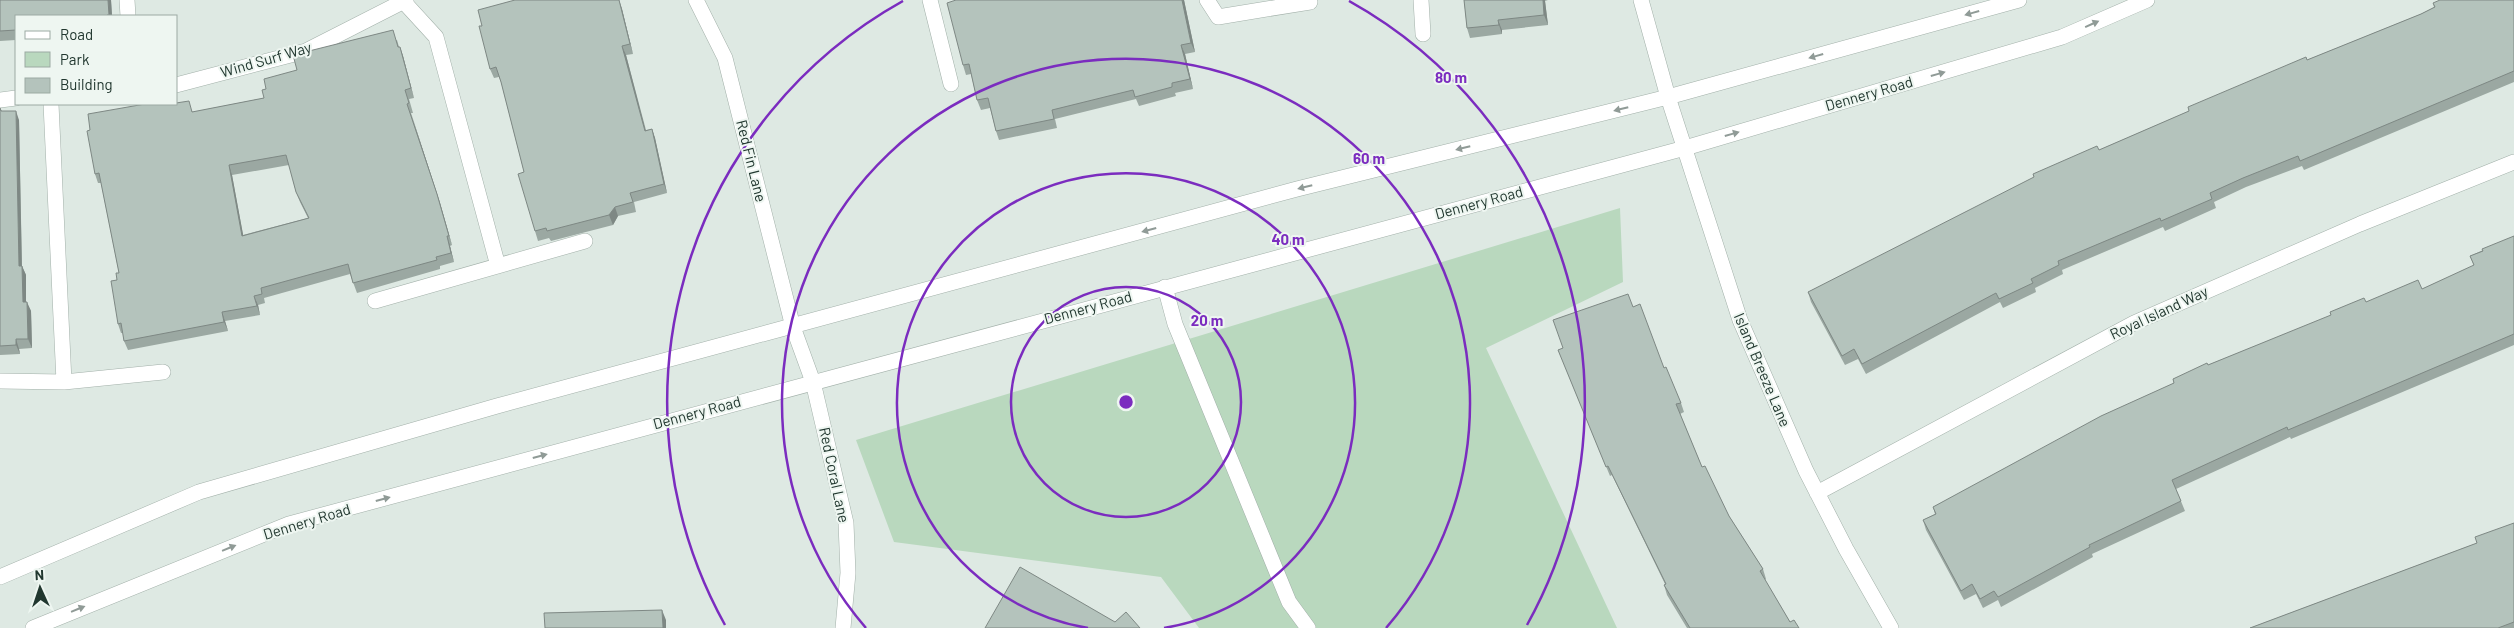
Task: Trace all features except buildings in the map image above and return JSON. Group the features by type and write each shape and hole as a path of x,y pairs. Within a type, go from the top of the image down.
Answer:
{"street":[{"path":"127,0 128,15"},
{"path":"404,0 436,37 498,266"},
{"name":"Wind Surf Way","path":"178,84 306,51 404,0"},
{"name":"Red Fin Lane","path":"696,0 725,58 793,327"},
{"path":"930,0 951,84"},
{"path":"1207,0 1218,16 1310,2"},
{"path":"1421,0 1423,34"},
{"name":"Island Breeze Lane","path":"1641,0 1668,97 1740,320 1817,493 1891,628"},
{"path":"0,577 199,492 497,406 1297,190 1668,97 2019,0"},
{"name":"Dennery Road","path":"33,628 289,524 1685,148 2062,37 2148,0"},
{"path":"0,100 15,98"},
{"path":"51,105 64,382"},
{"name":"Royal Island Way","path":"1817,493 2134,323 2360,224 2514,162"},
{"path":"375,301 585,241"},
{"path":"1165,287 1175,324 1221,439 1262,530 1289,602 1308,628"},
{"name":"Red Coral Lane","path":"793,327 814,382 846,523 848,573 843,628"},
{"path":"0,381 64,382 163,372"}],"green space":[{"path":"1620,208 1623,282 1486,348 1617,628 1199,628 1161,577 894,542 856,440"}]}
